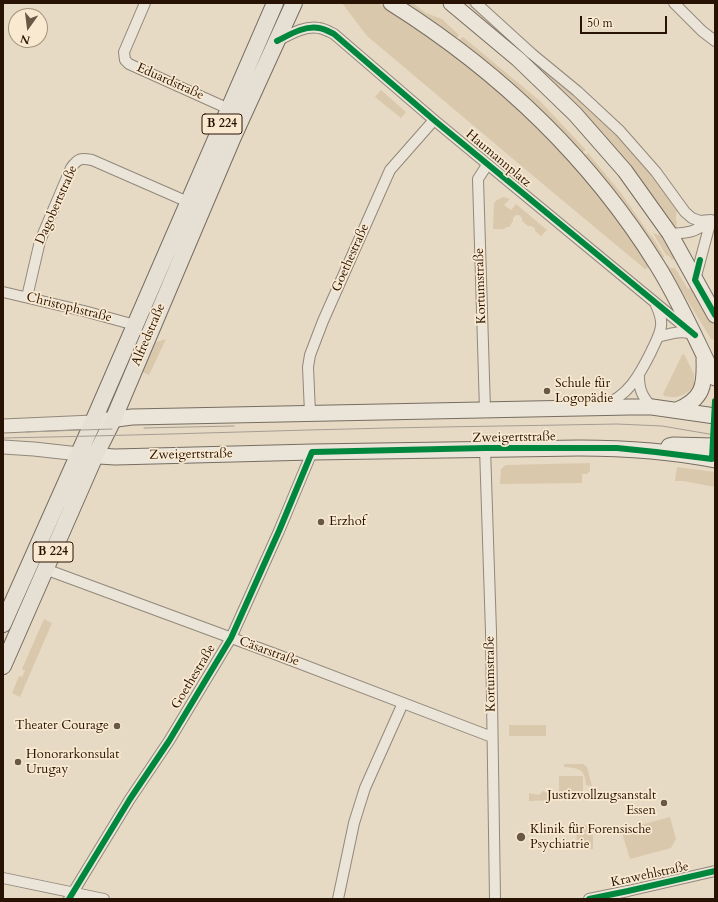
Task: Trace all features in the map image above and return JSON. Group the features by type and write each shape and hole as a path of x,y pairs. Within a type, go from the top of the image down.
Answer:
{"main road":[{"name":"Alfredstraße","path":"3,624 93,422 275,3"},
{"name":"Alfredstraße","path":"3,666 95,456 113,420 233,137 294,3"},
{"name":"Haumannplatz","path":"391,3 453,45 504,85 539,118 577,158 623,215 654,260 695,336 710,354 715,378"},
{"path":"451,3 518,59 575,114 625,171 670,234 715,315"},
{"path":"677,410 693,401 700,392 710,354"},
{"path":"93,422 132,416 652,407 715,416"},
{"path":"656,452 673,445 715,446"},
{"name":"Zweigertstraße","path":"78,454 115,457 485,448 617,448 715,460"}],"street":[{"name":"Eduardstraße","path":"144,3 124,52 125,60 130,64 229,109"},
{"path":"476,3 532,54 577,90 620,130 656,172 685,212 692,218 700,221 713,218"},
{"path":"674,3 702,31 715,41"},
{"name":"Haumannplatz","path":"277,41 304,29 312,28 334,34 487,165 695,336"},
{"name":"Goethestraße","path":"310,413 308,367 310,355 323,322 390,170 434,120"},
{"name":"Dagobertstraße","path":"27,297 40,241 76,161 82,158 92,160 188,202"},
{"name":"Kortumstraße","path":"485,410 478,179 487,165"},
{"path":"670,234 685,233 696,230 713,218"},
{"path":"696,280 713,218"},
{"name":"Christophstraße","path":"3,292 135,325"},
{"path":"597,408 612,402 626,391 639,377 658,337 661,320 656,305"},
{"path":"658,337 676,332 689,333 695,336"},
{"path":"639,377 641,393 652,407"},
{"path":"3,426 93,422"},
{"name":"Zweigertstraße","path":"3,447 78,454"},
{"name":"Kortumstraße","path":"485,448 490,612 495,899"},
{"name":"Goethestraße","path":"71,896 130,799 168,741 230,638 279,531 312,452"},
{"name":"Cäsarstraße","path":"45,569 492,737"},
{"path":"338,899 354,823 365,788 403,703"},
{"name":"Krawehlstraße","path":"589,899 715,871"},
{"path":"3,878 71,896 104,899"}],"shaded area":[{"path":"342,3 378,3 448,49 498,90 546,134 567,157 623,224 650,267 645,269 367,36"},
{"path":"403,3 413,3 426,13 442,19 459,35 456,39"},
{"path":"466,3 470,3 564,87 610,129 632,152 653,175 677,210 677,228 674,228 580,110 538,68"},
{"path":"463,37 540,101 586,150 581,153 483,60 458,40"},
{"path":"381,90 406,112 401,118 375,97"},
{"path":"585,153 586,155 588,153 621,193 652,236 664,257 662,258 583,155"},
{"path":"503,197 510,199 504,205 511,210 516,204 547,230 541,236 535,231 535,228 528,226 522,221 522,218 519,215 516,215 513,218 513,221 509,227 504,229 493,229 494,203"},
{"path":"653,233 664,237 677,258 672,260 666,255"},
{"path":"666,265 670,268 675,268 688,289 694,289 715,326 715,340 711,339"},
{"path":"166,339 149,375 142,372 156,342"},
{"path":"684,354 694,374 694,386 688,392 677,397 664,396 663,394 682,355"},
{"path":"590,463 590,471 587,474 582,474 582,483 500,484 501,469 506,465"},
{"path":"677,467 715,472 715,487 675,481"},
{"path":"44,619 52,623 20,697 12,693 19,676 22,677 25,671 22,669"},
{"path":"509,725 546,725 546,736 509,736"},
{"path":"564,764 583,764 587,767 592,786 586,785 583,773 580,770 564,767"},
{"path":"559,776 583,776 583,793 559,793"},
{"path":"543,791 549,794 553,792 560,800 529,801 529,793 539,795"},
{"path":"670,817 676,839 671,848 630,859 621,830"},
{"path":"576,825 593,825 593,849 577,849"}],"tram line":[{"path":"3,438 385,428 617,424 662,426 715,435"},
{"path":"144,428 234,426"},
{"path":"26,432 112,429"}],"cycle path":[{"path":"277,41 297,31 314,27 321,28 334,34 434,120 695,335"},
{"path":"700,260 695,280 715,315"},
{"path":"69,899 130,799 169,741 231,638 279,531 312,452 485,448 617,448 712,459 715,401"},
{"path":"589,899 715,871"}],"place":[{"name":"Schule für Logopädie","path":"547,391"},
{"name":"Erzhof","path":"321,522"},
{"name":"Theater Courage","path":"117,726"},
{"name":"Honorarkonsulat Urugay","path":"18,762"},
{"name":"Justizvollzugsanstalt Essen","path":"664,803"},
{"name":"Klinik für Forensische Psychiatrie","path":"521,837"}]}
